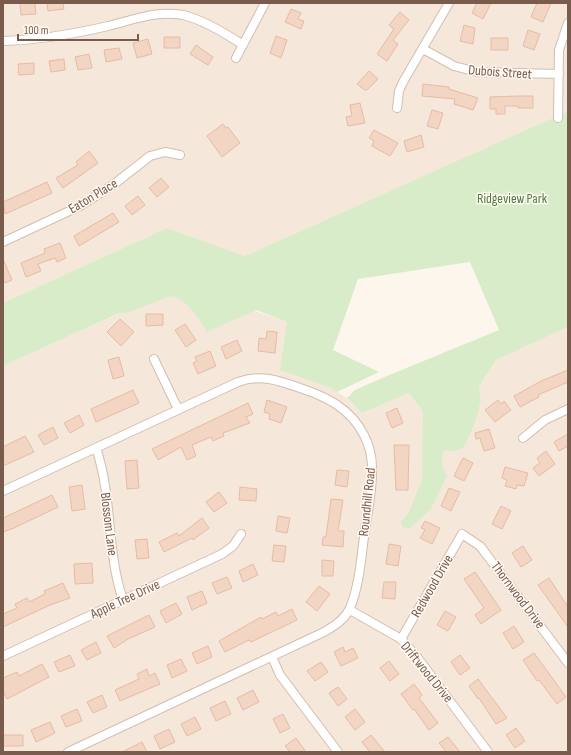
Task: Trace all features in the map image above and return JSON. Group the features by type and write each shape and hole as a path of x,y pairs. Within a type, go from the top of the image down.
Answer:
{"street":[{"path":"236,58 265,3"},
{"path":"397,108 399,91 449,3"},
{"path":"3,41 71,33 147,16 168,14 183,15 199,20 243,45"},
{"path":"558,118 559,50 568,23"},
{"name":"Dubois Street","path":"423,49 454,66 477,72 559,74"},
{"name":"Eaton Place","path":"3,242 80,206 113,185 150,156 165,152 180,155"},
{"path":"154,359 178,409"},
{"name":"Roundhill Road","path":"3,491 238,382 263,378 276,380 316,394 340,406 352,417 367,443 371,456 372,473 357,587 350,610"},
{"path":"523,438 545,420 568,409"},
{"name":"Blossom Lane","path":"96,448 103,470 116,580 123,600"},
{"name":"Apple Tree Drive","path":"3,656 222,554 233,546 241,534"},
{"name":"Redwood Drive","path":"401,639 462,534"},
{"name":"Thornwood Drive","path":"462,534 480,546 568,663"},
{"path":"68,752 272,657 330,628 350,610"},
{"name":"Driftwood Drive","path":"350,610 401,639 417,657 488,752"},
{"path":"272,657 280,675 338,752"}],"shaded area":[{"path":"3,3 568,3 568,111 245,256 167,228 3,303"},
{"path":"181,286 287,322 281,370 331,388 347,398 362,413 409,393 445,442 496,360 568,327 568,752 3,752 3,366"}],"green space":[{"name":"Ridgeview Park","path":"568,111 568,327 496,360 479,387 479,410 464,447 455,451 444,450 442,464 447,476 431,509 409,529 403,527 401,522 409,512 422,480 423,412 409,393 362,413 347,398 355,390 499,330 470,262 358,279 333,350 379,372 337,392 331,388 280,370 287,322 256,310 207,332 187,305 171,296 126,313 120,313 3,366 3,303 167,228 245,256"}],"building":[{"path":"20,3 35,3 36,14 21,15"},
{"path":"47,3 63,3 64,9 48,11"},
{"path":"477,3 491,3 483,19 472,13"},
{"path":"537,3 551,3 543,22 531,17"},
{"path":"291,9 301,13 298,19 304,21 301,29 285,22"},
{"path":"400,12 409,20 393,40 398,44 387,61 377,54 394,29 389,25"},
{"path":"464,25 475,28 473,44 460,41"},
{"path":"528,30 540,34 534,50 523,46"},
{"path":"276,36 287,40 281,58 270,53"},
{"path":"164,37 180,37 180,48 164,48"},
{"path":"491,38 508,38 508,50 491,50"},
{"path":"148,39 152,54 137,58 133,43"},
{"path":"196,45 213,57 208,65 190,54"},
{"path":"119,48 122,59 106,62 104,50"},
{"path":"89,54 92,68 78,70 75,57"},
{"path":"64,59 65,70 51,72 49,61"},
{"path":"34,63 34,74 19,75 18,64"},
{"path":"369,71 378,79 367,90 365,90 357,84"},
{"path":"423,84 449,87 449,89 478,98 473,110 454,104 455,99 422,96"},
{"path":"533,96 533,108 505,106 505,114 496,114 496,109 490,109 490,97"},
{"path":"360,103 365,123 348,126 346,117 352,116 350,105"},
{"path":"432,110 443,113 438,129 427,126"},
{"path":"223,124 226,128 228,127 240,143 222,157 207,136"},
{"path":"374,130 398,143 390,156 372,146 374,141 369,138"},
{"path":"421,135 424,147 407,152 404,141"},
{"path":"89,151 98,163 63,188 56,178 78,165 76,162"},
{"path":"161,178 169,187 157,197 149,188"},
{"path":"47,182 52,193 5,214 3,202"},
{"path":"138,196 145,205 132,215 125,206"},
{"path":"113,213 119,222 79,246 74,236"},
{"path":"60,243 66,258 57,262 55,258 38,264 41,271 26,277 21,263 45,253 44,249"},
{"path":"3,259 12,280 5,283 3,279"},
{"path":"146,314 163,314 163,325 146,326"},
{"path":"120,319 134,332 121,346 107,332"},
{"path":"185,324 196,340 186,347 175,330"},
{"path":"267,331 277,332 275,353 258,351 259,338 266,339"},
{"path":"237,340 242,351 226,359 221,347"},
{"path":"210,351 216,366 198,374 193,363 197,361 195,357"},
{"path":"119,357 124,376 113,379 108,360"},
{"path":"568,370 568,382 538,395 539,397 520,407 514,396 541,381"},
{"path":"133,390 139,403 96,422 91,409"},
{"path":"267,400 287,407 281,423 269,419 270,414 264,412"},
{"path":"498,400 501,404 504,401 511,410 495,422 485,410"},
{"path":"248,403 253,414 246,417 250,423 223,433 224,436 213,441 211,437 192,445 196,456 187,460 181,447 158,460 152,449"},
{"path":"397,408 403,423 392,428 386,413"},
{"path":"79,415 84,425 70,433 64,423"},
{"path":"53,427 58,438 44,445 38,435"},
{"path":"489,429 495,448 484,451 480,438 476,439 475,433"},
{"path":"568,434 568,446 559,451 554,442"},
{"path":"25,436 34,452 3,466 3,447"},
{"path":"394,445 409,445 408,490 396,490"},
{"path":"546,451 555,464 539,476 533,468 540,463 537,458"},
{"path":"463,458 473,463 464,481 454,476"},
{"path":"137,460 139,488 127,489 125,461"},
{"path":"505,467 528,473 524,486 517,485 516,489 505,486 507,480 502,478"},
{"path":"337,470 349,471 347,487 335,485"},
{"path":"82,485 85,509 72,511 69,487"},
{"path":"240,487 257,489 256,501 239,500"},
{"path":"449,488 460,492 451,511 441,506"},
{"path":"219,492 227,503 214,512 206,502"},
{"path":"52,495 58,507 3,532 3,518"},
{"path":"331,499 343,500 338,531 344,531 343,547 322,545 323,537 326,537"},
{"path":"501,506 511,511 502,529 492,524"},
{"path":"278,516 290,518 287,533 276,531"},
{"path":"202,518 209,528 193,540 192,538 164,552 159,542 177,533 179,536"},
{"path":"425,521 440,528 432,544 420,538 425,530 421,528"},
{"path":"147,539 149,558 137,559 135,540"},
{"path":"389,544 401,546 398,566 386,564"},
{"path":"274,545 286,546 284,562 272,561"},
{"path":"523,546 532,560 521,567 512,553"},
{"path":"322,560 334,561 333,576 322,576"},
{"path":"92,563 93,583 75,584 74,564"},
{"path":"253,564 258,575 243,582 239,571"},
{"path":"475,572 501,610 481,624 475,615 484,608 464,579"},
{"path":"227,577 232,588 217,594 212,583"},
{"path":"549,578 568,607 568,627 538,585"},
{"path":"384,582 396,582 395,599 382,598"},
{"path":"63,583 70,598 50,605 3,627 3,614 17,608 15,604 27,598 29,602 45,594 44,591"},
{"path":"319,586 330,594 317,611 306,602"},
{"path":"202,591 207,603 192,610 187,597"},
{"path":"176,603 182,614 166,623 160,611"},
{"path":"292,609 297,620 251,642 249,640 225,652 219,641 261,617 262,619 276,612 278,616"},
{"path":"445,611 456,617 448,631 437,625"},
{"path":"149,615 155,627 128,639 114,648 107,636"},
{"path":"514,626 524,642 513,649 503,633"},
{"path":"96,642 101,653 87,660 81,650"},
{"path":"208,646 212,657 197,664 192,653"},
{"path":"343,647 345,652 353,648 358,658 341,666 334,652"},
{"path":"534,653 566,697 557,704 539,680 537,681 523,660"},
{"path":"70,655 75,666 59,672 54,662"},
{"path":"460,655 470,668 460,675 451,662"},
{"path":"181,659 187,671 172,678 167,665"},
{"path":"389,661 399,674 390,681 380,668"},
{"path":"321,662 328,672 315,681 307,671"},
{"path":"42,664 49,677 7,699 3,691 3,678 17,672 19,676"},
{"path":"147,669 149,676 155,673 160,684 120,701 115,690 139,679 137,674"},
{"path":"478,679 507,718 496,724 479,698 478,699 469,686"},
{"path":"414,684 422,695 419,698 438,723 429,730 401,694"},
{"path":"338,687 347,699 338,706 329,693"},
{"path":"253,690 259,702 243,710 237,698"},
{"path":"102,695 107,707 93,713 87,702"},
{"path":"225,701 231,714 216,721 210,708"},
{"path":"77,709 82,721 66,727 61,716"},
{"path":"355,709 365,722 355,730 345,717"},
{"path":"283,714 290,728 280,733 273,719"},
{"path":"195,717 201,729 187,736 181,724"},
{"path":"50,722 55,733 36,742 31,730"},
{"path":"516,728 525,741 515,748 506,735"},
{"path":"169,729 175,742 160,749 154,736"},
{"path":"3,735 23,735 23,746 3,746"},
{"path":"371,735 385,752 370,752 362,742"},
{"path":"448,737 460,752 446,752 439,743"},
{"path":"296,738 306,752 290,752 285,746"},
{"path":"142,742 147,752 122,752"}]}
